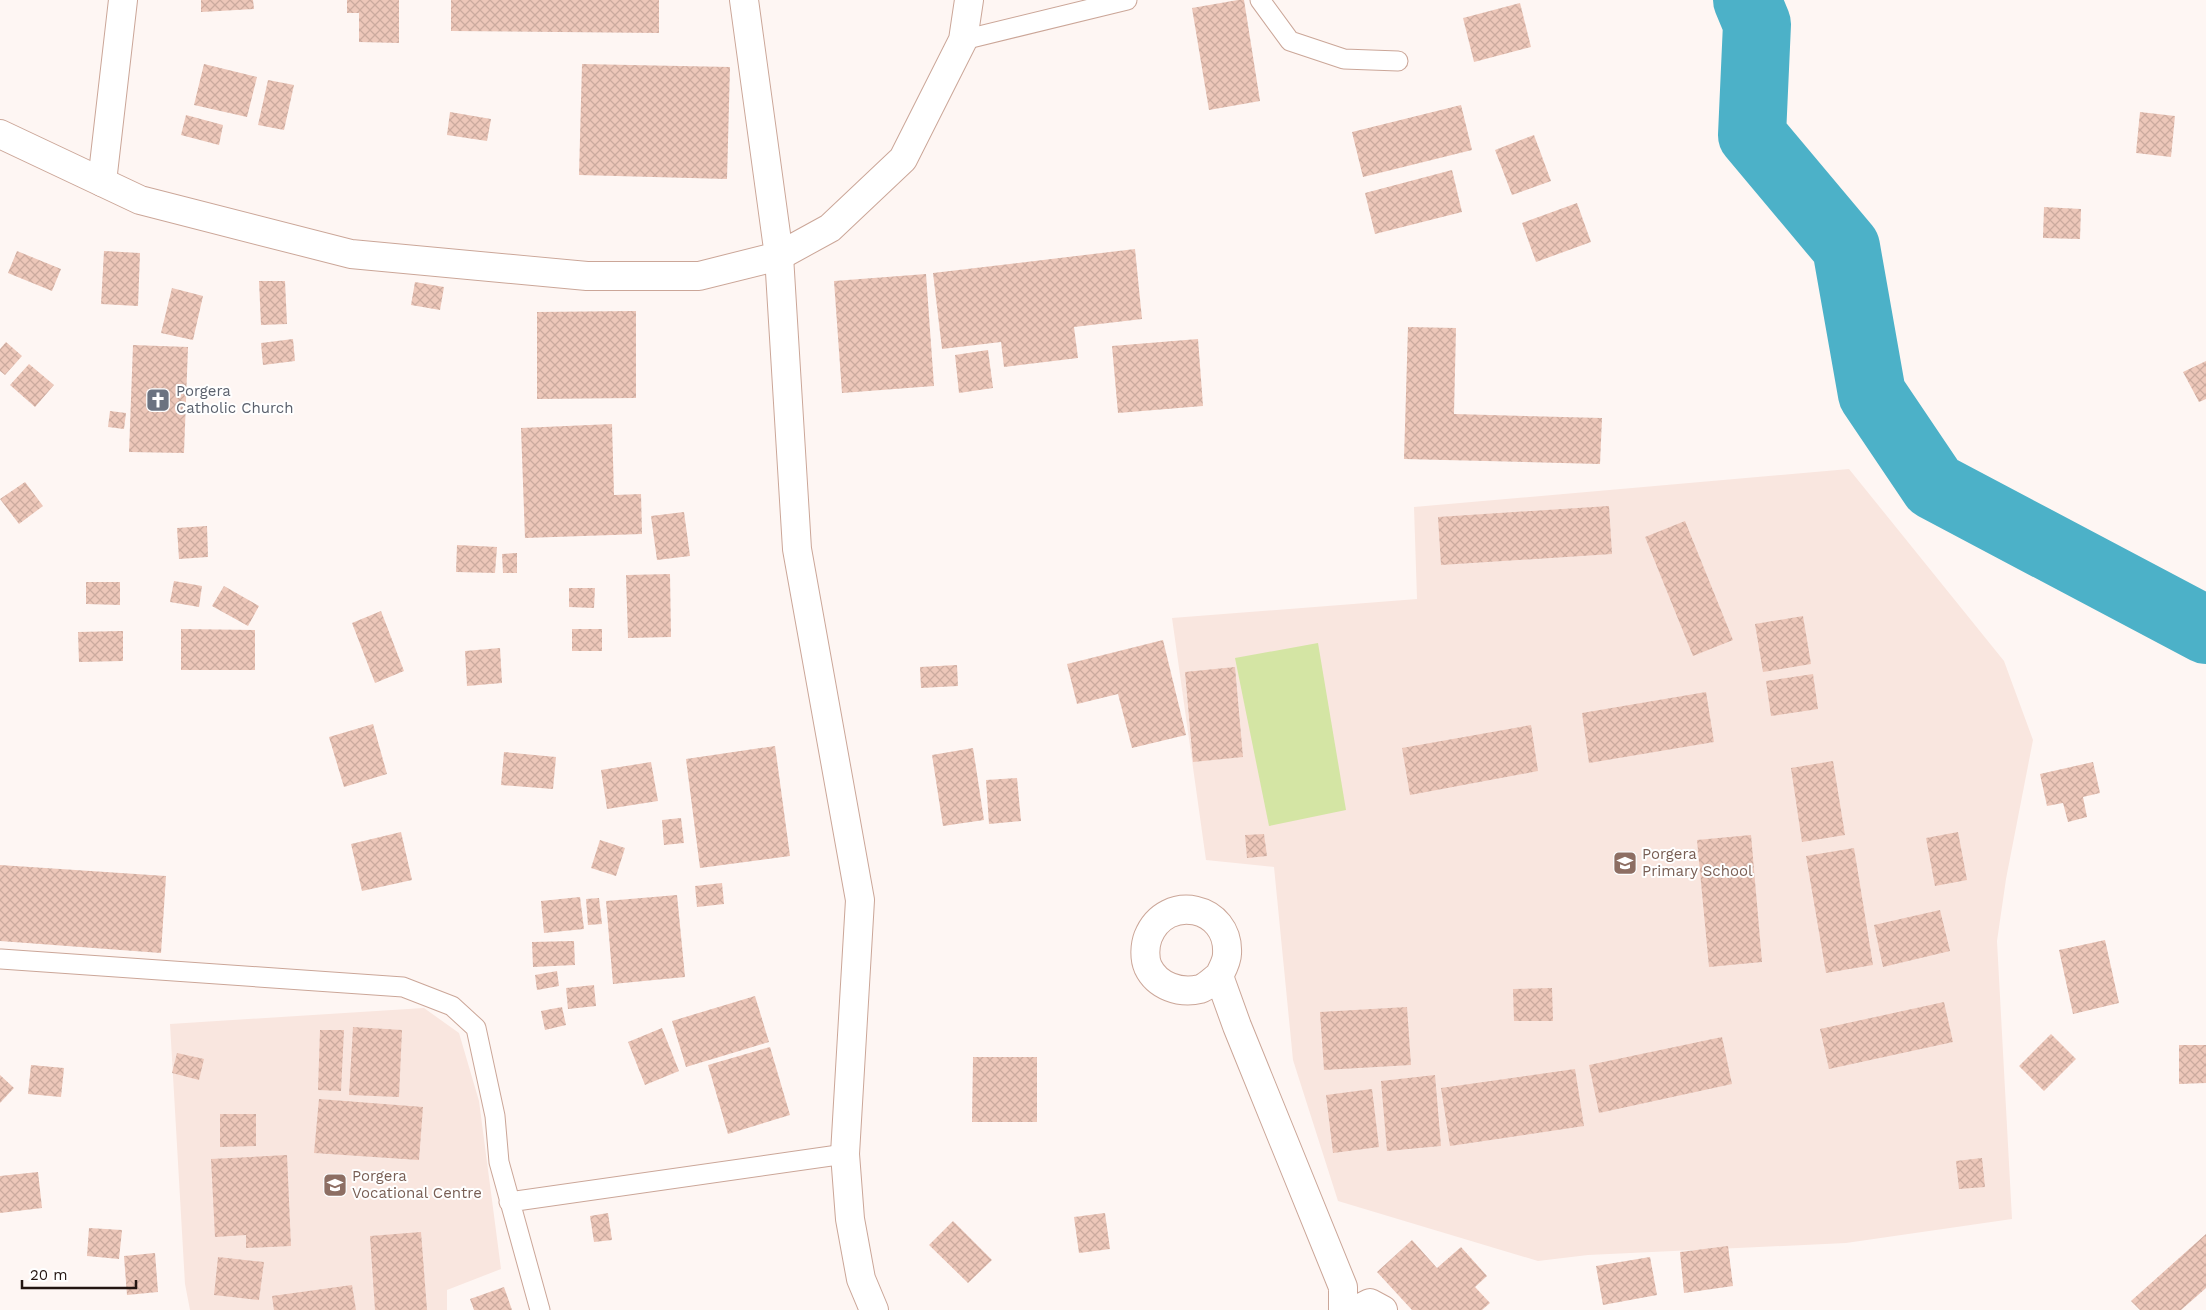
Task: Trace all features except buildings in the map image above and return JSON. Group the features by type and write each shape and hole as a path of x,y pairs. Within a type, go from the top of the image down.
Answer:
{"street":[{"path":"102,182 122,0"},
{"path":"744,0 779,256 797,548 860,900 846,1154 850,1219 861,1279 874,1310"},
{"path":"0,134 140,200 352,254 588,276 699,276 779,256 830,228 902,159 963,40 969,0"},
{"path":"1219,976 1237,1026 1343,1287 1343,1310"},
{"path":"1356,1310 1370,1303 1383,1310"}],"lane":[{"path":"963,40 1127,0"},
{"path":"1260,0 1290,41 1344,59 1398,61"},
{"path":"1,959 403,987 452,1006 476,1028 495,1116 500,1162 509,1202 540,1310"},
{"path":"509,1202 846,1154"}],"shaded area":[{"name":"Porgera Primary School","path":"1849,469 2004,661 2033,740 2006,879 1997,941 2012,1219 1846,1243 1588,1255 1538,1261 1338,1201 1293,1060 1274,867 1206,860 1172,618 1417,599 1414,507"},
{"name":"Porgera Vocational Centre","path":"424,1008 459,1033 479,1101 501,1269 447,1290 447,1310 190,1310 185,1284 170,1024"}],"green space":[{"path":"1318,643 1346,810 1269,826 1235,658"}],"waterway":[{"path":"1747,0 1757,24 1752,135 1846,247 1872,394 1934,486 2206,630"}],"place":[{"name":"Porgera Catholic Church","path":"158,400"},
{"name":"Porgera Primary School","path":"1625,863"},
{"name":"Porgera Vocational Centre","path":"335,1185"}]}
